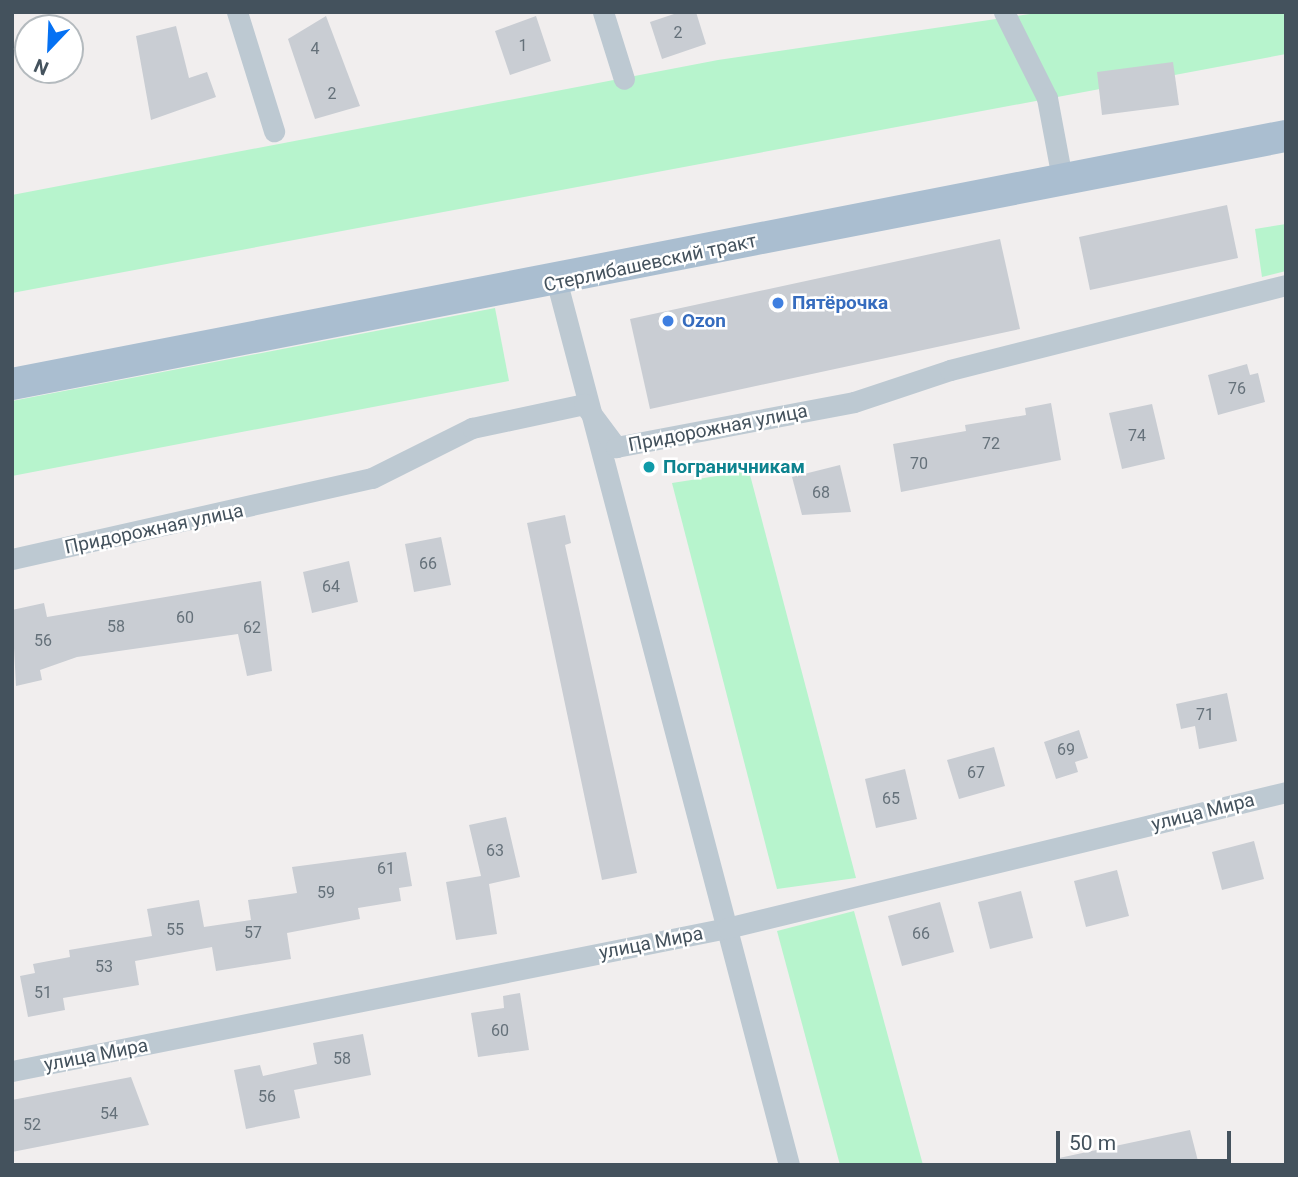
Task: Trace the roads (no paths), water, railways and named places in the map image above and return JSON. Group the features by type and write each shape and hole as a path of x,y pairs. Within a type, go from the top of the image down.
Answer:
{"main road":[{"name":"Стерлибашевский тракт","path":"12,384 557,283 1062,178 1286,136"}],"street":[{"path":"237,12 274,131"},
{"path":"603,12 624,79"},
{"path":"1004,12 1047,98 1062,178"},
{"path":"557,283 584,404 789,1165"},
{"name":"Придорожная улица","path":"12,559 373,478 472,428 584,404 616,447 854,402 1202,302 1286,285"},
{"name":"улица Мира","path":"12,1071 727,928 1286,792"}],"place":[{"name":"Пятёрочка","path":"778,303"},
{"name":"Ozon","path":"668,321"},
{"name":"Пограничникам","path":"649,467"}]}
